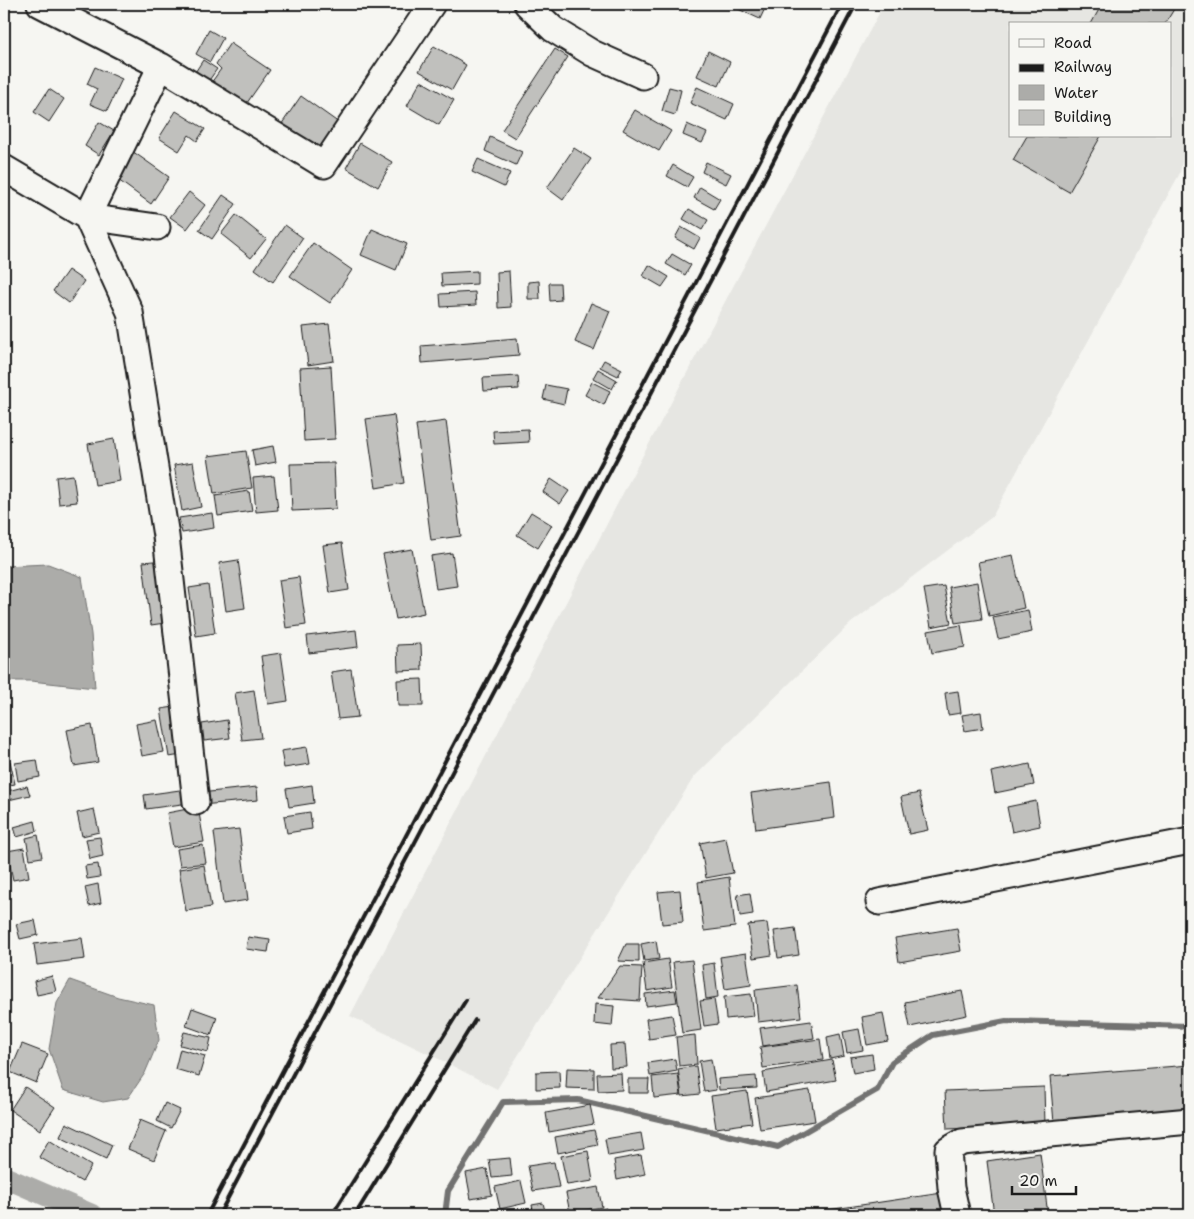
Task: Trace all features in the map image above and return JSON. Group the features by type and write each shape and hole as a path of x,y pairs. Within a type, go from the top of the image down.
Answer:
{"street":[{"path":"40,4 161,66 324,165 432,4"},
{"path":"527,4 553,29 592,53 643,76"},
{"path":"87,218 161,66"},
{"path":"4,168 87,218 157,227"},
{"path":"87,218 130,312 166,536 196,802"},
{"path":"879,902 1190,841"},
{"path":"957,1215 951,1188 948,1150 962,1142 1190,1121"}],"shaded area":[{"path":"884,4 1190,4 1190,114 1180,173 992,517 851,623 694,777 497,1089 350,1016 633,474"}],"water":[{"path":"48,564 82,577 91,634 95,688 31,681 4,681 4,566"},
{"path":"70,980 118,997 154,1005 159,1040 145,1073 128,1098 103,1102 63,1090 49,1049 57,1003"}],"building":[{"path":"740,4 767,4 760,19 738,9"},
{"path":"1102,4 1177,4 1166,22 1092,22"},
{"path":"209,30 223,38 210,62 196,54"},
{"path":"230,43 270,70 242,110 211,83 221,69 216,64"},
{"path":"434,46 466,65 452,90 419,71"},
{"path":"555,49 568,57 515,138 502,130"},
{"path":"708,51 730,62 719,86 697,76"},
{"path":"203,60 217,69 205,86 192,77"},
{"path":"95,67 122,79 107,111 90,104 97,89 87,84"},
{"path":"421,81 454,100 439,125 407,106"},
{"path":"669,87 681,90 675,115 662,111"},
{"path":"697,87 734,104 727,120 690,103"},
{"path":"49,89 64,99 49,122 34,112"},
{"path":"301,96 339,123 319,152 281,125"},
{"path":"635,110 671,131 659,151 623,130"},
{"path":"176,111 205,129 197,141 189,135 179,151 159,138"},
{"path":"99,122 114,131 99,155 85,146"},
{"path":"687,124 707,133 702,143 683,135"},
{"path":"490,137 522,152 516,165 485,151"},
{"path":"1026,138 1100,138 1069,192 1013,160"},
{"path":"360,143 392,162 378,187 346,168"},
{"path":"574,148 591,159 563,200 547,188"},
{"path":"132,151 169,177 151,204 114,177"},
{"path":"478,159 510,173 504,187 472,172"},
{"path":"706,162 731,174 726,184 702,172"},
{"path":"673,165 693,177 687,187 667,176"},
{"path":"700,187 720,199 714,209 694,198"},
{"path":"189,192 205,205 187,229 170,217"},
{"path":"223,195 236,204 212,239 199,230"},
{"path":"689,209 708,220 702,230 683,219"},
{"path":"236,215 266,239 251,258 221,234"},
{"path":"285,225 303,238 273,282 255,269"},
{"path":"681,227 700,238 694,249 675,238"},
{"path":"372,229 407,244 396,270 361,255"},
{"path":"313,243 352,270 330,303 290,276"},
{"path":"672,254 691,265 685,275 666,264"},
{"path":"649,265 669,277 662,287 643,276"},
{"path":"68,270 84,281 69,303 53,291"},
{"path":"477,271 477,284 442,286 441,273"},
{"path":"509,271 511,307 498,308 497,272"},
{"path":"539,281 540,299 528,299 528,282"},
{"path":"549,283 560,283 561,300 550,301"},
{"path":"475,292 476,305 441,307 440,294"},
{"path":"591,303 610,311 594,350 575,342"},
{"path":"329,324 334,361 308,365 303,327"},
{"path":"517,338 519,355 422,363 421,346"},
{"path":"604,360 622,369 618,376 600,367"},
{"path":"331,366 335,439 304,441 300,368"},
{"path":"598,369 617,380 612,389 593,378"},
{"path":"518,376 519,389 484,391 483,378"},
{"path":"592,382 610,391 604,405 585,395"},
{"path":"546,385 567,389 564,404 543,399"},
{"path":"394,415 404,483 376,488 366,419"},
{"path":"446,421 461,536 431,540 416,425"},
{"path":"528,429 529,442 494,444 493,431"},
{"path":"114,439 120,481 95,485 88,444"},
{"path":"273,446 276,462 255,466 252,450"},
{"path":"246,451 252,488 214,494 208,456"},
{"path":"193,462 201,507 182,511 174,465"},
{"path":"334,463 336,509 292,511 290,464"},
{"path":"73,475 77,502 59,504 56,477"},
{"path":"274,476 278,510 256,512 253,478"},
{"path":"551,479 569,491 560,504 543,492"},
{"path":"249,491 252,511 218,516 215,496"},
{"path":"531,512 552,525 538,548 517,535"},
{"path":"212,513 214,528 182,533 179,518"},
{"path":"342,543 349,590 330,593 323,545"},
{"path":"412,549 424,613 396,619 383,554"},
{"path":"452,553 457,586 436,589 431,556"},
{"path":"1013,555 1024,608 989,616 978,562"},
{"path":"164,560 172,622 151,625 143,562"},
{"path":"238,560 245,608 226,611 219,563"},
{"path":"299,577 306,625 286,628 279,580"},
{"path":"977,582 982,619 955,623 949,587"},
{"path":"208,585 215,633 196,636 189,588"},
{"path":"944,586 951,623 931,627 924,589"},
{"path":"1028,610 1032,632 998,639 993,617"},
{"path":"961,625 965,647 932,653 928,631"},
{"path":"356,630 358,647 309,653 307,636"},
{"path":"421,644 422,670 398,671 397,645"},
{"path":"281,653 288,701 268,704 261,656"},
{"path":"351,669 358,717 338,719 331,672"},
{"path":"422,679 423,706 398,706 397,680"},
{"path":"254,690 261,738 242,740 235,693"},
{"path":"958,691 961,713 948,715 945,693"},
{"path":"181,706 188,754 169,757 161,709"},
{"path":"981,712 983,728 965,731 962,715"},
{"path":"157,720 164,752 142,756 136,724"},
{"path":"227,720 230,738 204,741 202,724"},
{"path":"92,725 98,762 74,766 67,730"},
{"path":"307,747 310,764 284,768 281,751"},
{"path":"37,760 40,777 18,781 15,763"},
{"path":"10,761 15,784 4,786 4,762"},
{"path":"1030,764 1034,785 995,793 991,772"},
{"path":"831,782 835,818 756,829 751,793"},
{"path":"312,785 314,803 289,807 286,789"},
{"path":"27,786 30,795 4,801 4,792"},
{"path":"257,787 258,800 201,805 200,793"},
{"path":"187,789 189,803 146,809 144,795"},
{"path":"919,793 928,830 909,834 901,797"},
{"path":"1036,801 1040,826 1012,832 1007,807"},
{"path":"198,807 204,842 173,847 167,813"},
{"path":"94,809 99,832 82,836 77,813"},
{"path":"310,812 312,829 287,833 284,816"},
{"path":"35,821 37,831 17,837 14,827"},
{"path":"239,829 248,900 223,904 214,832"},
{"path":"38,835 42,857 30,859 26,838"},
{"path":"100,837 103,856 90,859 86,839"},
{"path":"726,838 733,873 706,878 700,843"},
{"path":"203,845 206,863 180,866 177,849"},
{"path":"24,848 29,877 13,880 7,851"},
{"path":"98,864 100,877 87,879 85,866"},
{"path":"204,865 211,907 186,911 179,869"},
{"path":"729,877 735,927 704,931 698,882"},
{"path":"98,884 101,903 89,906 85,887"},
{"path":"680,890 683,922 662,924 658,892"},
{"path":"750,893 753,914 740,916 737,895"},
{"path":"35,920 38,935 20,939 16,924"},
{"path":"767,923 772,955 753,958 748,925"},
{"path":"795,928 799,955 778,958 774,931"},
{"path":"957,928 961,951 899,962 895,938"},
{"path":"248,937 270,940 268,952 246,949"},
{"path":"82,938 85,959 37,965 34,944"},
{"path":"656,941 659,959 644,961 641,944"},
{"path":"626,944 639,944 639,962 618,961"},
{"path":"746,953 751,985 725,989 720,957"},
{"path":"668,959 672,987 647,991 643,963"},
{"path":"692,960 701,1030 682,1033 673,962"},
{"path":"714,963 718,997 706,999 702,965"},
{"path":"620,966 642,967 640,1001 598,998"},
{"path":"52,976 56,991 37,995 34,981"},
{"path":"797,985 801,1017 758,1022 755,990"},
{"path":"675,990 677,1002 646,1006 645,994"},
{"path":"962,991 967,1015 910,1027 905,1002"},
{"path":"751,994 754,1016 726,1019 724,997"},
{"path":"714,999 718,1024 704,1026 700,1001"},
{"path":"595,1004 614,1006 612,1026 594,1024"},
{"path":"192,1008 217,1017 211,1035 186,1026"},
{"path":"883,1013 888,1041 867,1045 862,1017"},
{"path":"672,1015 676,1035 649,1039 646,1019"},
{"path":"811,1021 814,1038 763,1046 760,1028"},
{"path":"859,1029 863,1050 847,1053 843,1032"},
{"path":"184,1032 211,1038 208,1052 180,1045"},
{"path":"840,1034 844,1056 830,1059 827,1037"},
{"path":"695,1035 697,1064 679,1066 676,1037"},
{"path":"820,1039 823,1060 763,1068 760,1047"},
{"path":"22,1044 48,1054 36,1083 10,1072"},
{"path":"625,1044 627,1067 611,1068 610,1045"},
{"path":"180,1049 205,1056 199,1076 175,1069"},
{"path":"872,1054 874,1069 853,1073 850,1057"},
{"path":"675,1059 677,1071 650,1076 648,1063"},
{"path":"711,1059 716,1090 704,1092 699,1061"},
{"path":"832,1060 836,1080 766,1092 763,1072"},
{"path":"1190,1065 1190,1113 1054,1123 1050,1076"},
{"path":"696,1066 700,1094 682,1096 678,1069"},
{"path":"567,1068 594,1069 594,1089 566,1088"},
{"path":"559,1071 560,1088 536,1089 536,1072"},
{"path":"621,1073 622,1090 598,1091 597,1074"},
{"path":"678,1074 681,1095 654,1098 652,1077"},
{"path":"756,1076 757,1088 719,1090 718,1079"},
{"path":"628,1079 649,1079 648,1093 628,1093"},
{"path":"25,1087 55,1107 40,1130 10,1110"},
{"path":"1044,1087 1045,1125 947,1129 945,1091"},
{"path":"810,1090 815,1121 760,1129 755,1098"},
{"path":"747,1091 752,1123 716,1128 711,1096"},
{"path":"165,1103 180,1110 171,1128 157,1121"},
{"path":"590,1105 594,1124 549,1132 546,1113"},
{"path":"140,1120 166,1131 154,1160 128,1149"},
{"path":"66,1123 112,1145 106,1159 60,1137"},
{"path":"594,1130 598,1145 558,1153 555,1137"},
{"path":"641,1133 644,1150 608,1156 605,1139"},
{"path":"49,1140 91,1166 82,1182 39,1157"},
{"path":"588,1151 593,1181 567,1185 561,1156"},
{"path":"1040,1153 1048,1215 994,1215 987,1161"},
{"path":"641,1155 645,1174 617,1180 614,1160"},
{"path":"510,1158 512,1176 492,1178 489,1160"},
{"path":"554,1162 559,1187 533,1191 528,1166"},
{"path":"487,1169 492,1195 471,1199 466,1173"},
{"path":"521,1181 526,1203 500,1209 495,1187"},
{"path":"598,1187 602,1207 570,1213 566,1193"},
{"path":"942,1193 945,1215 807,1215 807,1213"},
{"path":"543,1203 546,1215 534,1215 532,1205"},
{"path":"606,1208 608,1215 591,1215 590,1212"},
{"path":"529,1210 530,1215 511,1215 511,1213"}],"waterway":[{"path":"445,1215 448,1191 503,1102 578,1100 778,1147 877,1090 892,1062 933,1035 1006,1021 1190,1026"},
{"path":"4,1177 92,1215"}],"railway":[{"path":"207,1215 842,4"},
{"path":"219,1215 856,4"},
{"path":"332,1215 466,1000"},
{"path":"355,1215 475,1020"}]}
